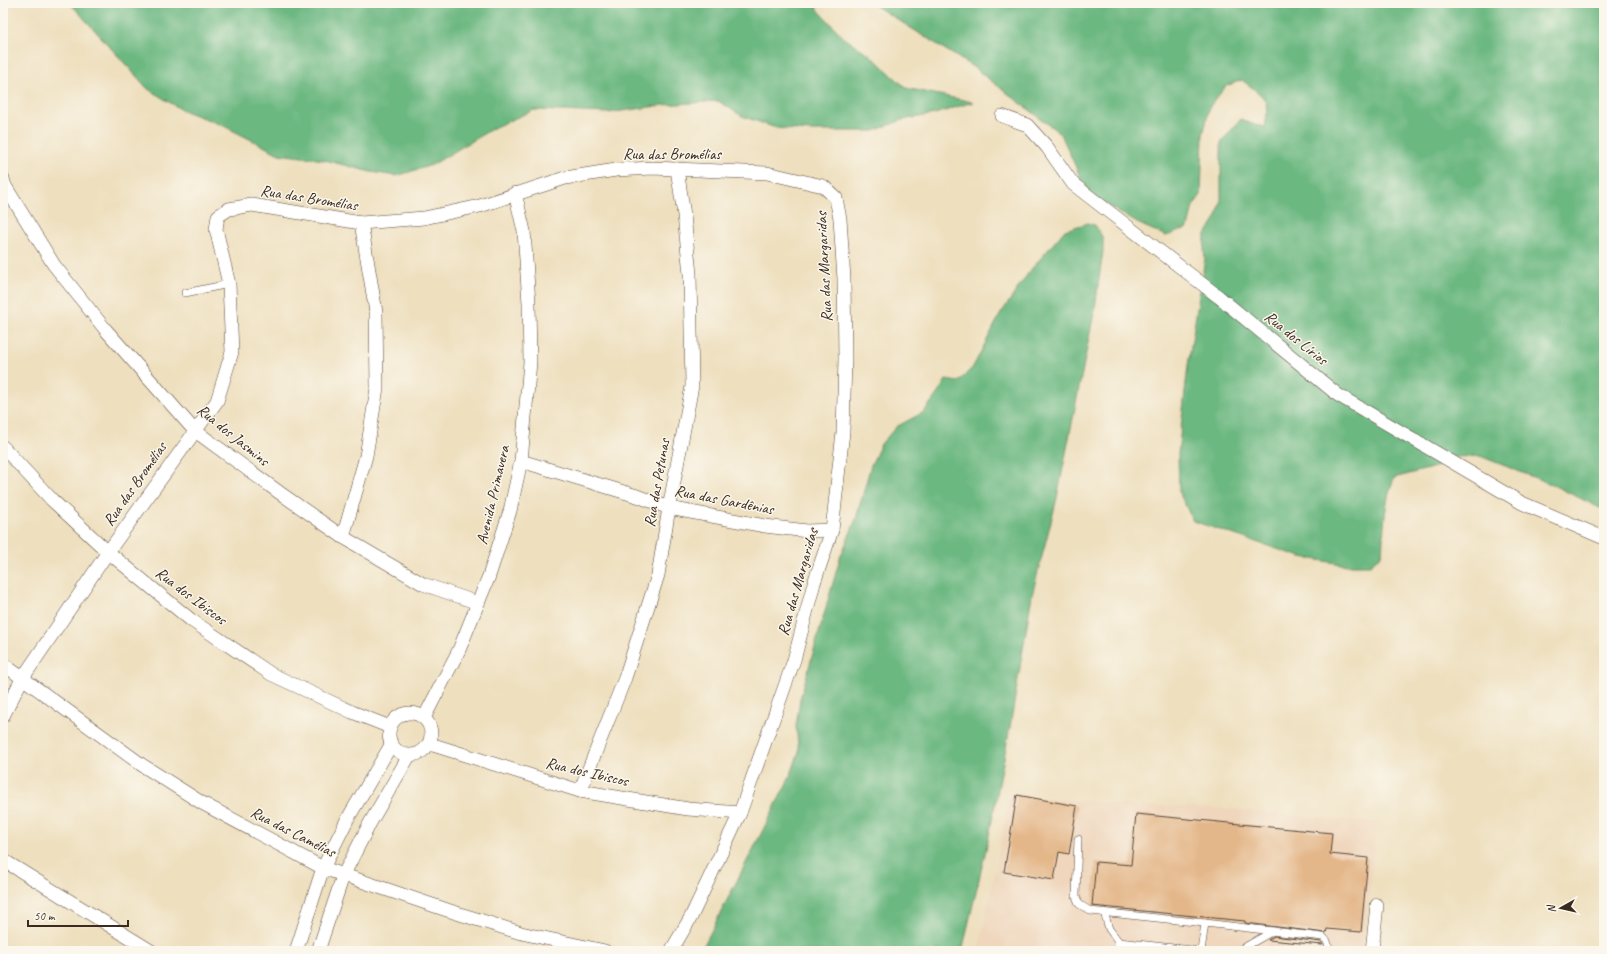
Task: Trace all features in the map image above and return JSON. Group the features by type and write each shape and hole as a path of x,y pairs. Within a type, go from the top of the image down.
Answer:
{"street":[{"name":"Rua dos Lírios","path":"1002,116 1027,125 1047,147 1073,184 1219,297 1338,395 1522,503 1604,538"},
{"name":"Rua das Bromélias","path":"3,716 22,679 108,552 194,430 217,401 232,352 229,284 216,230 218,216 229,209 252,205 362,223 424,218 480,206 515,193 565,178 616,170 652,168 767,173 823,186 836,198"},
{"name":"Rua das Petunas","path":"580,791 625,678 658,575 692,386 690,274 684,215 677,169"},
{"name":"Rua dos Jasmins","path":"3,179 5,186 26,222 54,265 105,329 194,430 343,537 423,584 478,603"},
{"name":"Avenida Primavera","path":"424,718 459,650 497,554 510,511 521,461 530,362 529,303 524,231 515,193"},
{"name":"Rua das Margaridas","path":"671,951 691,917 740,813 794,660 814,582 832,530 843,432 845,359 844,279 840,219 836,198"},
{"path":"343,537 366,456 377,388 376,312 362,223"},
{"name":"Rua dos Ibiscos","path":"3,446 52,500 108,552 191,620 271,674 352,712 390,726"},
{"name":"Rua das Gardênias","path":"521,461 637,496 669,508 765,526 807,531 832,530"},
{"name":"Rua das Camélias","path":"3,664 142,765 202,803 322,868 521,933 605,951"},
{"path":"412,712 424,718 431,728 432,736 430,744 420,754 409,756 401,754 391,745 388,734 390,726 395,718 412,712"},
{"name":"Rua dos Ibiscos","path":"430,744 580,791 688,808 740,813"},
{"path":"296,951 322,868 347,820 391,745"},
{"path":"318,951 343,876 370,823 409,756"},
{"path":"3,860 150,951"},
{"path":"1372,951 1377,905"}],"lane":[{"path":"186,293 229,284"},
{"path":"1078,839 1076,896 1078,904 1090,910 1205,922 1323,937 1327,941 1330,951"},
{"path":"1104,912 1109,929 1119,942 1118,951"},
{"path":"1119,942 1201,951 1205,922"},
{"path":"1238,951 1273,931"}],"shaded area":[{"path":"1010,795 1138,806 1214,808 1377,823 1363,951 979,951"}],"green space":[{"path":"70,3 812,3 844,38 869,54 906,88 973,102 935,114 902,120 874,131 809,131 776,128 742,116 718,101 664,105 608,113 534,110 495,127 432,165 396,176 371,172 325,160 279,154 222,125 182,110 148,89"},
{"path":"871,3 1604,3 1604,510 1553,485 1480,456 1454,457 1439,466 1394,478 1386,506 1382,554 1370,565 1347,565 1301,557 1193,521 1179,492 1178,454 1188,365 1205,259 1205,236 1217,216 1221,202 1221,142 1241,119 1249,123 1265,127 1267,110 1264,99 1242,80 1226,86 1210,106 1203,135 1201,195 1193,206 1188,228 1166,236 1137,223 1090,195 1081,179 1061,134 973,67"},
{"path":"1088,223 1095,225 1103,238 1103,251 1095,308 1057,498 1032,595 1010,727 988,841 962,951 701,951 790,777 799,752 796,726 800,699 840,558 856,519 871,465 881,444 896,427 924,412 946,380 958,382 973,367 1000,315 1029,272 1065,230"}],"building":[{"path":"1017,795 1077,806 1069,854 1059,852 1054,880 1004,872"},
{"path":"1136,814 1332,833 1330,854 1368,858 1361,932 1327,929 1326,933 1245,923 1245,921 1092,906 1096,862 1131,865"},
{"path":"1274,936 1321,942 1323,945 1268,940"}]}
